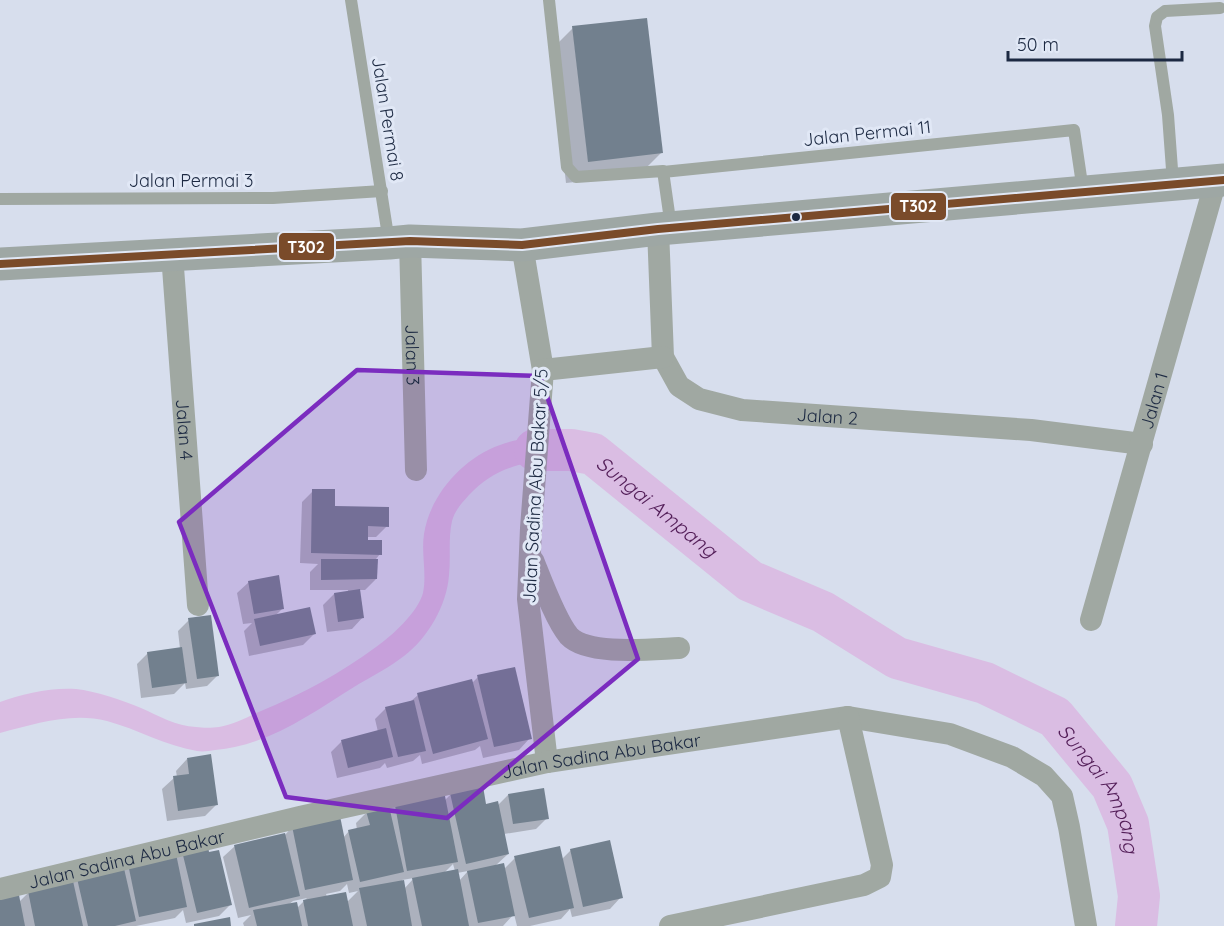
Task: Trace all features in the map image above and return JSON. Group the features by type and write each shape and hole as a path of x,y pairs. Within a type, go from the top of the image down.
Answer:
{"street":[{"path":"0,264 400,242 522,245 665,228 1220,180"},
{"name":"Jalan 1","path":"1091,621 1220,180"},
{"name":"Jalan 2","path":"665,228 663,357 679,386 699,399 742,410 1031,430 1142,444"},
{"name":"Jalan 3","path":"400,242 416,470"},
{"name":"Jalan Sadina Abu Bakar 5/5","path":"522,245 543,370 528,599 547,762"},
{"name":"Jalan 4","path":"172,254 198,605"},
{"path":"543,370 663,357"},
{"path":"530,553 566,632 578,643 603,649 679,648"},
{"path":"670,926 864,885 880,878 882,865 848,717"},
{"name":"Jalan Sadina Abu Bakar","path":"0,889 300,817 547,762 848,717 950,734 1012,757 1044,776 1062,796 1086,926"}],"lane":[{"name":"Jalan Permai 8","path":"351,0 382,191 400,242"},
{"name":"Jalan Permai 11","path":"549,0 567,167 576,177 663,172 1074,130 1084,192"},
{"path":"1173,184 1168,115 1155,26 1157,17 1165,12 1220,8"},
{"path":"663,172 665,228"},
{"name":"Jalan Permai 3","path":"0,199 273,198 382,191"}],"highlighted area":[{"path":"357,370 540,376 638,659 447,818 286,797 179,522"}],"shaded area":[{"path":"554,437 595,446 591,463 557,461 526,464 496,474 482,483 469,495 453,517 450,534 449,575 444,598 435,620 421,640 404,656 305,718 253,742 204,751 174,745 118,724 94,719 53,720 0,733 0,702 47,690 76,689 92,692 125,702 175,723 210,728 240,720 321,682 349,666 382,642 404,623 416,608 424,586 423,541 427,520 433,505 450,480 473,459 500,445 533,438"}],"building":[{"path":"647,18 663,153 588,162 572,26"},
{"path":"312,489 335,489 335,506 389,507 389,527 368,526 368,540 382,540 382,555 311,553"},
{"path":"321,559 378,559 377,579 321,580"},
{"path":"279,575 284,609 254,614 248,581"},
{"path":"360,589 364,618 338,622 334,593"},
{"path":"310,607 316,634 260,646 254,619"},
{"path":"211,615 219,676 197,679 188,618"},
{"path":"182,647 187,683 152,688 147,652"},
{"path":"515,667 532,739 494,747 477,675"},
{"path":"472,679 488,739 433,754 417,693"},
{"path":"414,700 426,751 398,757 385,707"},
{"path":"386,728 393,757 348,768 341,740"},
{"path":"211,754 218,805 178,811 173,776 189,774 187,758"},
{"path":"483,786 486,804 498,801 509,854 466,864 450,793"},
{"path":"544,788 549,819 513,824 508,794"},
{"path":"444,791 458,862 407,871 394,800"},
{"path":"389,806 404,872 360,882 348,830 370,825 366,811"},
{"path":"340,816 353,880 305,890 292,826"},
{"path":"285,833 300,896 249,908 234,845"},
{"path":"610,840 623,898 583,907 570,849"},
{"path":"207,841 209,852 219,850 232,905 197,913 181,847"},
{"path":"560,846 574,908 529,918 514,856"},
{"path":"175,849 187,907 139,917 127,859"},
{"path":"504,863 515,916 478,923 467,871"},
{"path":"123,864 136,921 115,926 88,926 76,874"},
{"path":"458,869 469,926 422,926 412,878"},
{"path":"404,880 412,926 367,926 359,888"},
{"path":"73,881 83,926 35,926 28,891"},
{"path":"18,890 25,926 0,926 0,893"},
{"path":"346,892 353,926 308,926 303,900"},
{"path":"297,902 302,926 257,926 253,910"},
{"path":"230,917 231,926 194,926 194,924"}],"waterway":[{"name":"Sungai Ampang","path":"535,450 571,450 593,454 750,581 823,612 897,658 985,683 1055,717 1112,786 1128,824 1139,896 1136,926"}],"transit line":[{"name":"T302","path":"0,264 410,241 522,245 658,229 1224,180"}]}
